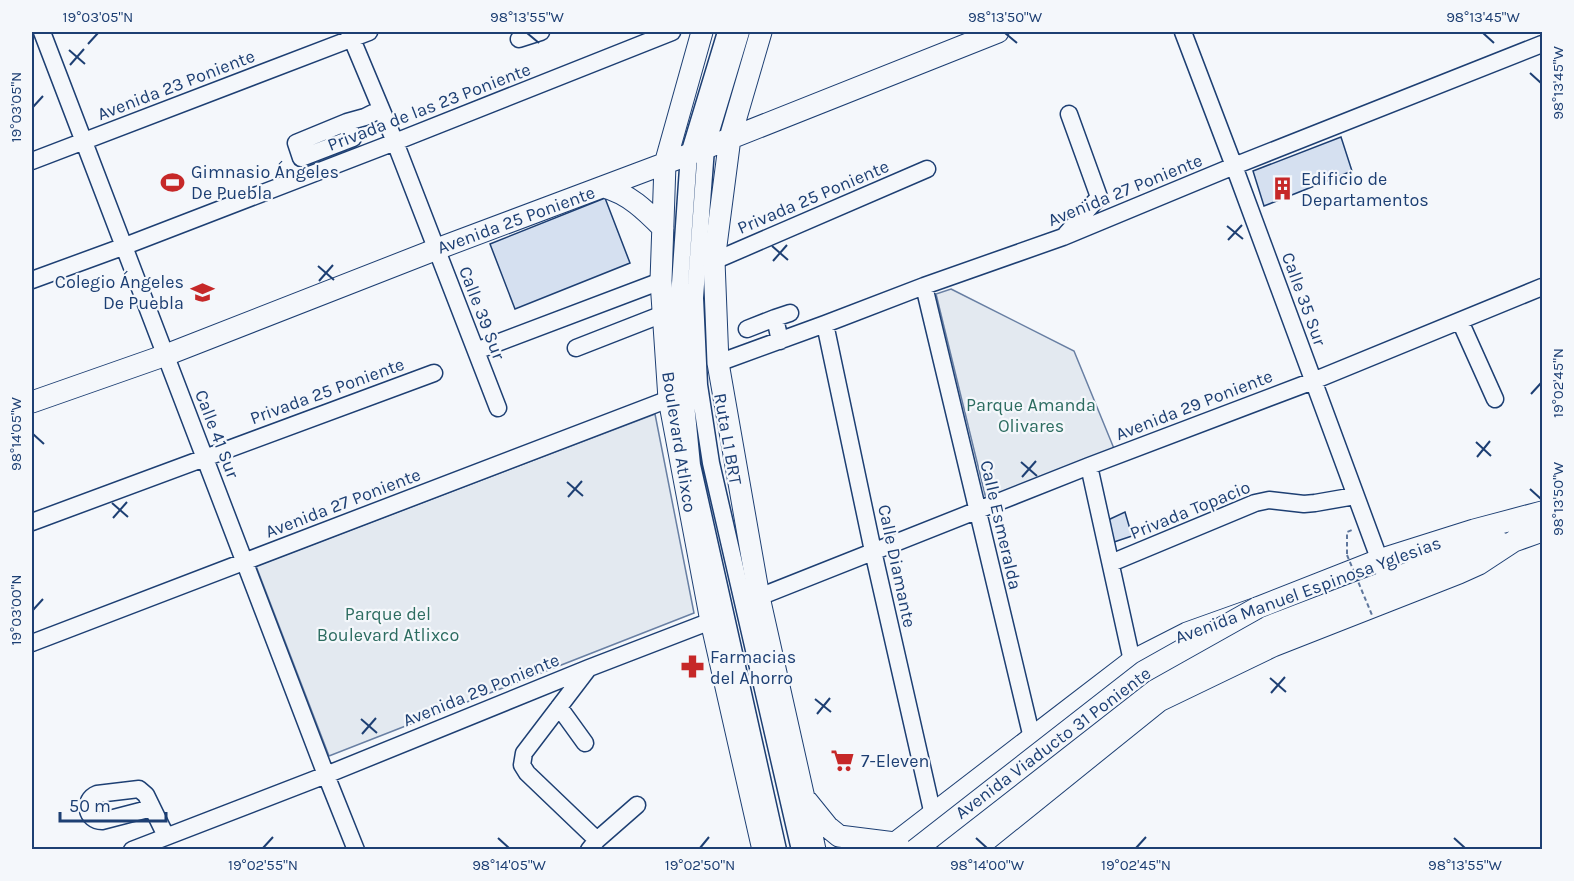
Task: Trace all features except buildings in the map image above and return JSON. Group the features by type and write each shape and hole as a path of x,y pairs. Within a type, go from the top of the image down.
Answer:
{"main road":[{"name":"Boulevard Atlixco","path":"702,32 665,164 661,281 669,399 711,621 763,849"},
{"path":"761,32 730,138 714,261 718,363 759,597 814,849"},
{"name":"Avenida 25 Poniente","path":"32,402 166,355 437,249 665,164 998,32"},
{"path":"604,187 617,190 633,200 663,228"},
{"name":"Avenida Manuel Espinosa Yglesias","path":"891,846 1132,661 1187,633 1379,560 1474,530 1542,512"},
{"name":"Avenida Manuel Espinosa Yglesias","path":"974,849 1159,701 1273,646 1459,573 1479,564 1514,542 1542,531"},
{"name":"Avenida Viaducto 31 Poniente","path":"947,849 1153,686 1265,628 1458,554 1514,542"},
{"name":"Avenida Viaducto 31 Poniente","path":"915,849 1143,672 1257,608"},
{"path":"804,798 828,827 839,836 891,846"},
{"path":"933,815 947,849"}],"street":[{"name":"Avenida 23 Poniente","path":"32,161 350,35 369,32"},
{"path":"519,39 540,32"},
{"name":"Privada de las 23 Poniente","path":"32,280 395,142 667,32"},
{"name":"Ruta L1 BRT","path":"726,32 697,151 679,298 683,373 692,465 778,849"},
{"name":"Ruta L1 BRT","path":"741,32 697,151 695,298 699,385 711,463 800,849"},
{"name":"Calle 35 Sur","path":"1183,32 1387,580"},
{"name":"Calle 41 Sur","path":"43,34 356,849"},
{"name":"Calle 39 Sur","path":"350,35 395,142 498,408"},
{"name":"Avenida 27 Poniente","path":"718,363 1063,237 1234,166 1542,44"},
{"path":"347,122 381,109"},
{"path":"1063,237 1099,197 1070,114"},
{"name":"Privada 25 Poniente","path":"714,261 927,169"},
{"path":"476,351 661,281"},
{"name":"Calle Esmeralda","path":"924,286 1032,738"},
{"name":"Avenida 29 Poniente","path":"759,597 1089,466 1313,381 1542,287"},
{"path":"576,348 663,314"},
{"path":"747,328 782,316 780,341"},
{"path":"1460,321 1495,399"},
{"name":"Calle Diamante","path":"825,324 873,551 933,815"},
{"name":"Privada 25 Poniente","path":"32,522 434,373"},
{"name":"Avenida 27 Poniente","path":"32,643 669,399"},
{"path":"1089,466 1132,661"},
{"name":"Privada Topacio","path":"1111,563 1255,503 1269,500 1304,504 1355,496"},
{"name":"Avenida 29 Poniente","path":"132,849 326,775 711,621"},
{"path":"589,668 524,753 522,765 593,845 638,805"},
{"path":"559,707 585,743"},
{"path":"152,808 166,836"}],"path":[{"path":"1366,524 1347,532 1347,555 1372,615"}],"green space":[{"name":"Parque Amanda Olivares","path":"951,289 1074,351 1115,451 987,503 936,294"},
{"name":"Parque del Boulevard Atlixco","path":"655,414 694,613 329,756 256,566"}],"place":[{"name":"Gimnasio Ángeles De Puebla","path":"173,182"},
{"name":"Edificio de Departamentos","path":"1283,189"},
{"name":"Colegio Ángeles De Puebla","path":"202,292"},
{"name":"Farmacias del Ahorro","path":"692,667"},
{"name":"7-Eleven","path":"843,761"}]}
